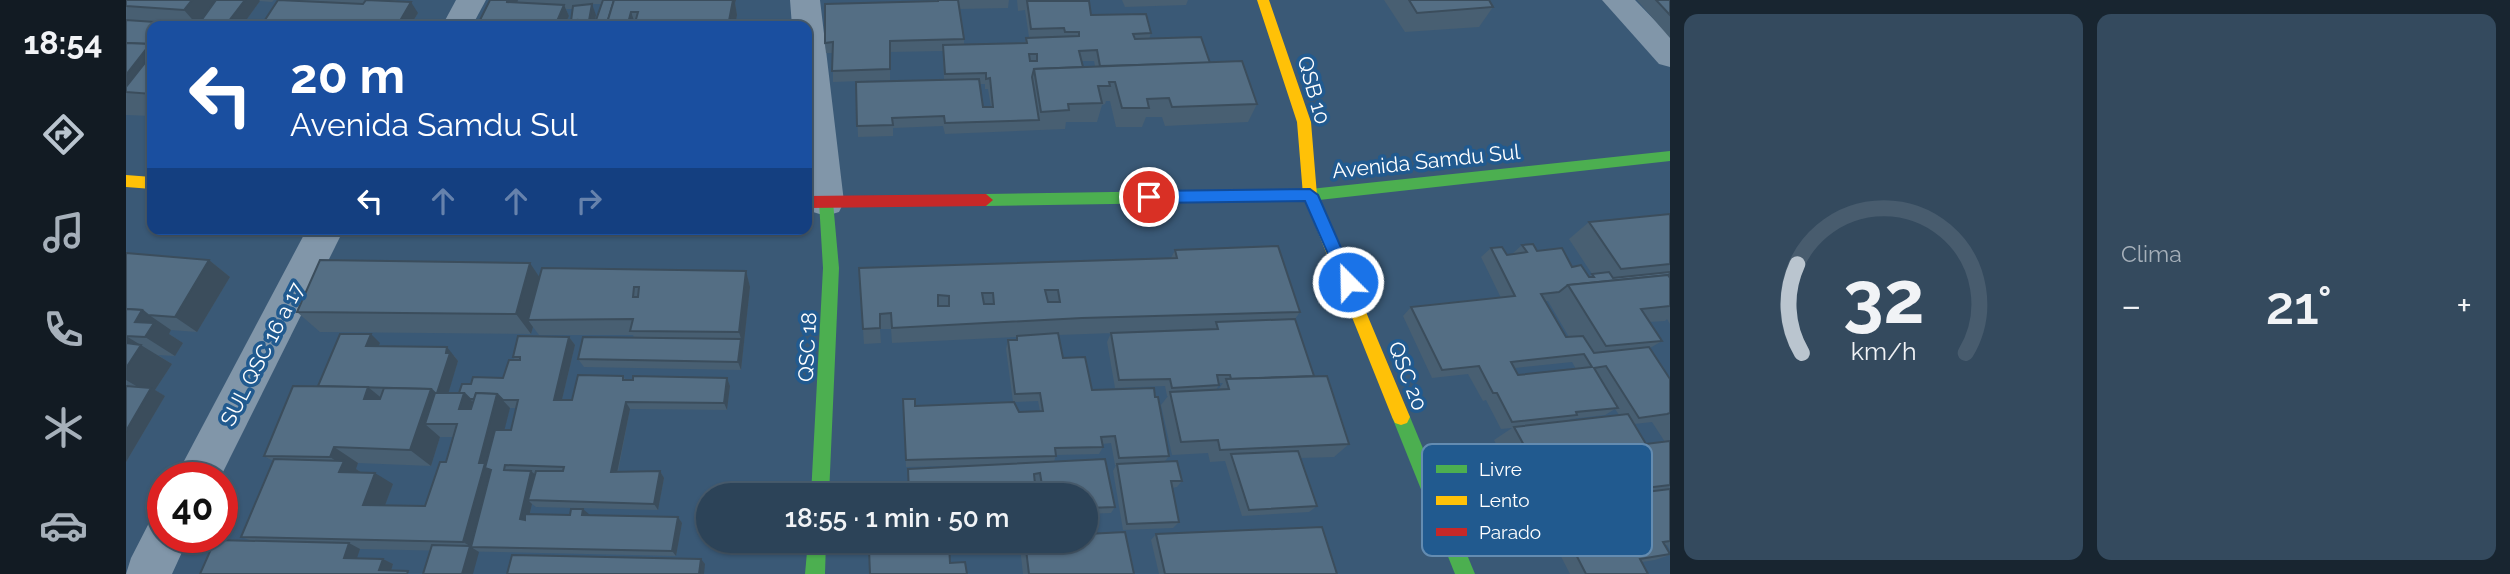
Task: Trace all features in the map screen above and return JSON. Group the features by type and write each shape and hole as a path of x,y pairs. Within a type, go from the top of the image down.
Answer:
{"street":[{"path":"460,21 471,0"},
{"path":"805,0 806,21"},
{"name":"QSB 10","path":"1263,0 1304,122 1310,195"},
{"path":"1617,0 1670,56"},
{"path":"812,129 816,202"},
{"name":"Avenida Samdu Sul","path":"816,202 1310,195 1670,156"},
{"path":"126,181 147,183"},
{"name":"QSC 20","path":"1310,195 1422,469"},
{"name":"QSC 18","path":"816,202 831,268 821,483"},
{"name":"SUL QSC 16 a 17","path":"205,462 323,235"},
{"path":"147,574 158,553"},
{"path":"815,574 816,553"},
{"name":"QSC 20","path":"1458,556 1465,574"}],"building":[{"path":"126,0 192,0 184,10 126,6"},
{"path":"216,0 245,0 229,21 201,21"},
{"path":"278,0 363,4 366,0 411,2 400,21 264,21"},
{"path":"490,0 564,5 557,21 480,21"},
{"path":"603,0 614,0 608,21 596,21"},
{"path":"614,0 733,0 729,21 636,21 638,12 631,12 629,21 608,21"},
{"path":"958,0 964,39 890,41 890,69 832,71 833,42 825,43 825,4"},
{"path":"1409,0 1489,0 1493,7 1417,13"},
{"path":"1656,0 1670,0 1670,15"},
{"path":"1027,1 1089,1 1091,15 1146,14 1151,33 1133,34 1135,39 1201,37 1210,63 1100,66 1097,50 1079,51 1083,67 1034,69 1032,77 1039,120 945,123 944,116 892,118 893,125 857,126 856,82 979,79 983,107 993,107 990,78 986,79 986,73 945,74 943,45 1027,43 1026,38 1079,36 1079,32 1065,32 1064,28 1031,29","holes":["1029,54 1037,54 1037,61 1030,61"]},
{"path":"592,4 589,21 571,21 573,6"},
{"path":"126,20 147,21 147,44 126,43"},
{"path":"126,43 147,44 147,48 126,75"},
{"path":"147,60 147,94 126,92 126,87"},
{"path":"1242,61 1257,104 1172,107 1169,98 1147,99 1149,108 1122,108 1115,82 1109,82 1110,86 1098,86 1102,103 1068,104 1069,110 1041,112 1034,69"},
{"path":"1670,214 1670,264 1621,269 1589,222"},
{"path":"1533,244 1537,251 1562,248 1572,267 1581,265 1589,277 1594,277 1592,274 1609,272 1613,278 1670,272 1669,276 1568,285 1559,292 1541,294 1566,337 1583,336 1594,353 1649,347 1670,379 1670,413 1639,418 1606,366 1594,368 1618,408 1512,422 1479,366 1442,370 1411,307 1515,296 1491,248 1502,247 1507,255 1527,252 1522,245","holes":["1584,354 1592,367 1518,375 1511,362"]},
{"path":"1278,246 1300,312 1082,318 892,328 891,313 880,314 880,328 863,329 859,268 1177,258 1175,250","holes":["1045,290 1058,290 1060,302 1048,302","982,293 993,293 994,304 984,304","938,295 949,296 949,306 938,306"]},
{"path":"126,253 209,260 175,317 148,315 142,310 126,309"},
{"path":"320,260 530,263 516,314 297,312"},
{"path":"542,268 746,271 739,332 630,331 633,319 528,320","holes":["634,287 639,287 638,297 633,297"]},
{"path":"1668,275 1670,306 1641,309 1662,341 1606,346 1568,285"},
{"path":"126,309 142,310 135,322 154,323 145,337 126,336"},
{"path":"1295,319 1314,376 1231,379 1230,375 1217,375 1219,385 1172,388 1170,379 1119,380 1111,333 1218,329 1216,322"},
{"path":"1058,333 1063,358 1085,357 1092,390 1154,388 1169,456 1119,458 1115,436 1101,437 1103,447 1055,448 1056,456 906,460 903,399 915,399 915,406 1014,402 1019,412 1043,411 1040,393 1015,394 1008,340 1017,340 1017,336"},
{"path":"340,334 371,334 366,346 447,347 446,353 450,353 437,393 431,389 318,386"},
{"path":"518,336 569,337 554,400 572,400 578,375 623,376 623,380 633,380 633,376 727,378 724,403 626,402 611,472 660,471 654,504 528,500 536,471 563,471 564,467 505,465 504,470 531,471 520,519 525,520 525,514 570,515 571,509 583,509 582,515 678,517 672,551 471,547 491,470 485,468 495,430 511,430 518,400 503,400 497,394 476,393 474,399 470,399 464,393 459,393 462,384 471,384 473,377 503,378 509,360 520,360 520,357 513,357"},
{"path":"583,337 741,339 738,362 578,359"},
{"path":"126,343 141,345 126,368"},
{"path":"1327,376 1349,444 1220,450 1218,440 1181,442 1170,392 1229,389 1226,379"},
{"path":"126,386 151,388 126,431"},
{"path":"293,386 368,387 364,399 380,399 384,388 431,389 410,450 334,447 330,457 264,456"},
{"path":"435,393 464,393 459,409 471,409 476,393 497,394 479,463 485,463 463,542 241,537 274,459 344,461 339,472 375,473 363,505 425,506 440,462 446,462 457,424 425,424"},
{"path":"1628,414 1646,444 1523,444 1514,427"},
{"path":"1670,441 1670,485 1652,487 1652,444 1646,444"},
{"path":"1298,451 1317,506 1249,510 1231,454"},
{"path":"1105,459 1115,507 1098,508 1098,483 1042,483 1040,473 1034,474 1035,483 909,483 908,469"},
{"path":"1177,461 1182,481 1171,481 1179,522 1127,524 1117,464"},
{"path":"1670,489 1670,541 1663,542 1670,554 1640,559 1648,574 1586,574 1577,556 1652,556 1652,491"},
{"path":"1322,527 1337,574 1165,574 1156,534"},
{"path":"1125,532 1134,574 1029,574 1026,553 1098,553 1098,533"},
{"path":"238,541 349,543 344,558 383,559 379,570 408,571 407,574 200,574 209,553 238,553"},
{"path":"432,545 470,546 462,574 423,574"},
{"path":"869,553 949,553 950,563 965,562 967,574 870,574"},
{"path":"512,555 701,559 699,574 507,574"}],"traffic: fast":[{"path":"986,200 1310,195 1670,156"},
{"path":"821,483 831,268 826,202"},
{"path":"1401,417 1422,469"},
{"path":"815,574 816,553"},
{"path":"1458,556 1465,574"}],"traffic: slow":[{"path":"1263,0 1304,122 1310,195 1401,417"},
{"path":"126,181 147,183"}],"traffic: jam":[{"path":"812,202 986,200"}],"route":[{"path":"1149,197 1310,195 1348,282"}]}
